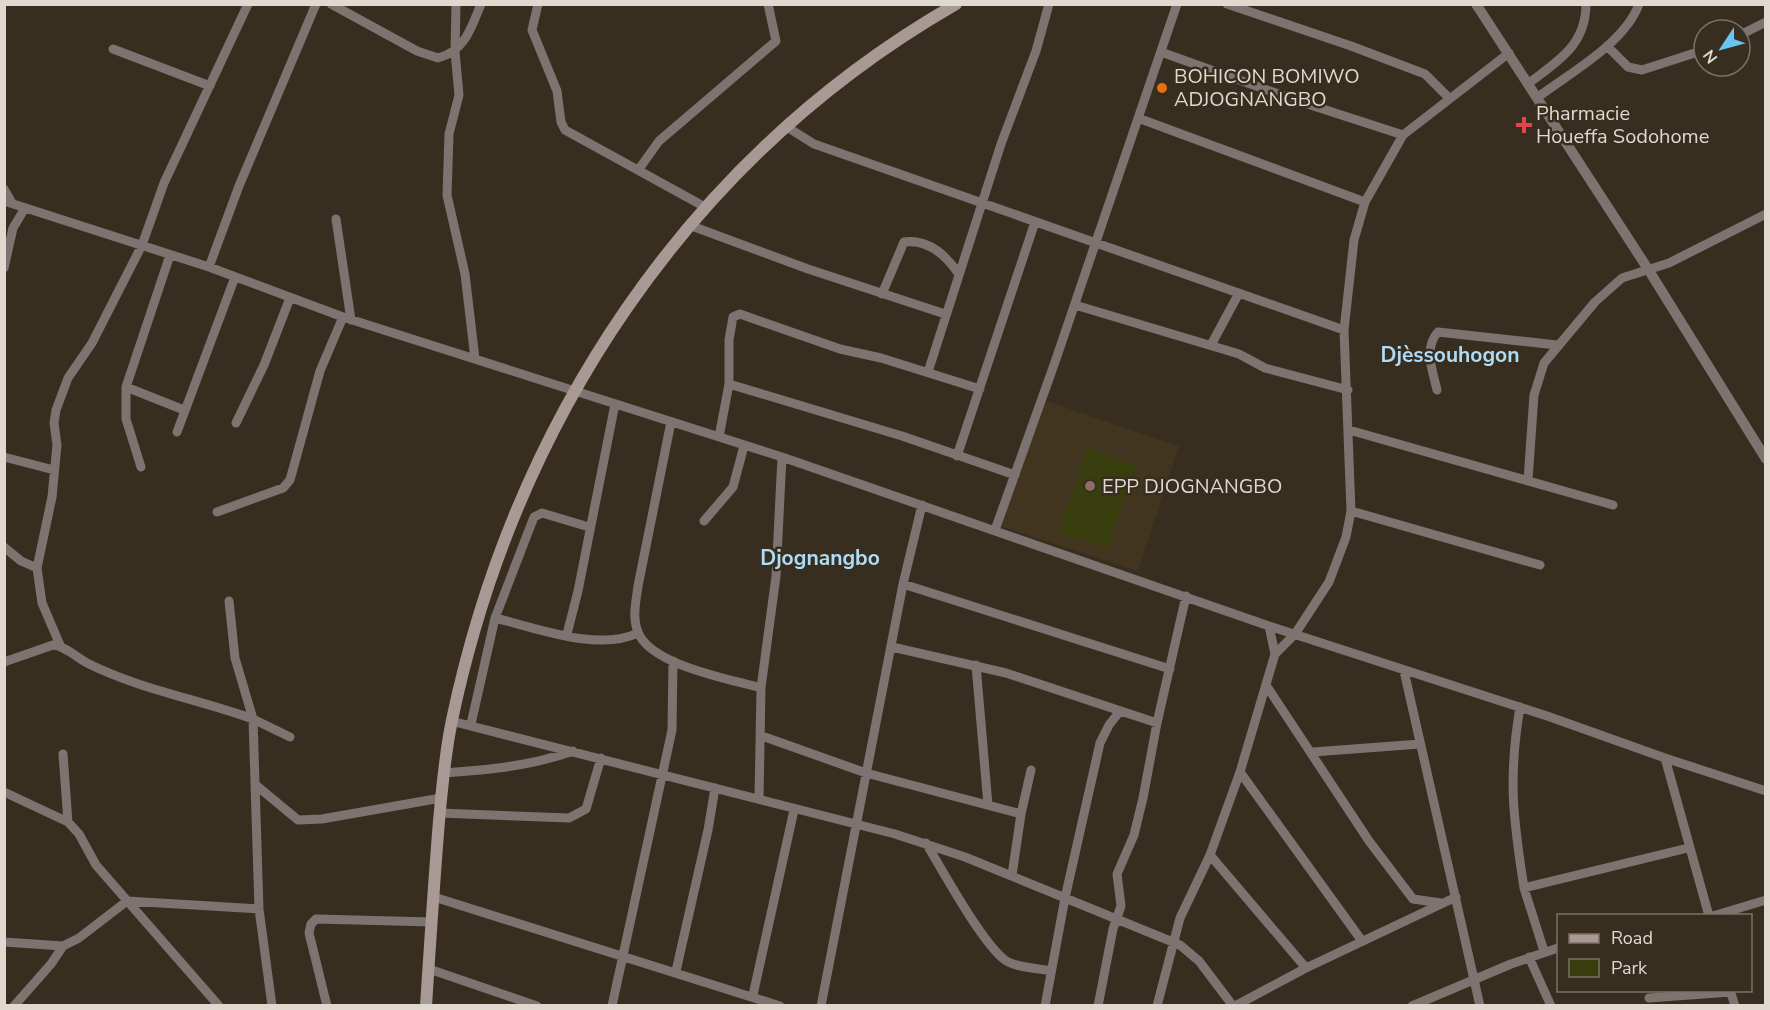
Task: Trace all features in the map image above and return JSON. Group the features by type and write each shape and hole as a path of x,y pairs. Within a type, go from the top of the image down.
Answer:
{"main road":[{"path":"426,1005 441,798 451,721 482,605 501,549 525,488 573,390 622,312 705,207 787,127 882,51 956,4"}],"street":[{"path":"248,4 164,183 142,245 93,343 64,388 54,423 57,445 52,497 37,568 42,603 60,645 75,657 119,678 253,719 290,737"},
{"path":"209,267 239,186 316,4"},
{"path":"331,4 434,58 455,52 471,31 481,4"},
{"path":"456,4 455,52 460,78 459,95 449,134 447,195 455,222 465,274 476,359"},
{"path":"538,4 531,26 557,92 562,126 574,136 639,169 705,207"},
{"path":"639,169 659,141 776,40 768,4"},
{"path":"928,372 1001,144 1036,51 1048,4"},
{"path":"994,530 1075,305 1177,4"},
{"path":"1227,4 1425,74 1449,98"},
{"path":"1476,4 1648,269 1766,459"},
{"path":"1529,83 1578,42 1584,27 1586,4"},
{"path":"1538,97 1607,46 1627,28 1639,4"},
{"path":"1752,29 1766,22"},
{"path":"1607,46 1628,66 1642,70 1692,54"},
{"path":"113,49 210,86"},
{"path":"1161,52 1292,99 1404,135"},
{"path":"1275,654 1295,634 1329,582 1346,537 1351,511 1344,330 1353,240 1365,202 1404,135 1509,53"},
{"path":"1137,118 1365,202"},
{"path":"787,127 814,144 1344,330"},
{"path":"4,189 8,202 209,267 347,319 782,457 1269,626 1520,707 1766,791"},
{"path":"4,268 13,228 25,208"},
{"path":"1528,480 1534,395 1544,363 1557,345 1622,278 1669,263 1766,214"},
{"path":"217,512 283,488 290,480 320,371 347,319 336,219"},
{"path":"957,456 1035,222"},
{"path":"689,225 945,314"},
{"path":"882,294 904,242 935,248 958,273"},
{"path":"141,467 126,419 126,387 170,255"},
{"path":"177,432 235,277"},
{"path":"1210,345 1239,293"},
{"path":"236,423 264,365 290,298"},
{"path":"1075,305 1239,354 1265,368 1348,390"},
{"path":"719,437 729,384 730,329 734,317 740,314 840,349 928,372 980,389"},
{"path":"1437,390 1430,355 1431,344 1438,332 1557,345"},
{"path":"729,384 905,437 1015,475"},
{"path":"126,387 184,410"},
{"path":"567,634 578,591 615,404"},
{"path":"671,422 638,586 635,614 638,633 657,654 761,688"},
{"path":"1349,430 1613,505"},
{"path":"704,521 733,487 744,446"},
{"path":"4,457 54,470"},
{"path":"759,799 762,736 761,688 776,576 782,457"},
{"path":"820,1005 903,584 922,505"},
{"path":"1351,511 1540,565"},
{"path":"471,724 495,618 534,517 542,513 589,527"},
{"path":"4,548 21,561 37,568"},
{"path":"903,584 1170,669"},
{"path":"1098,1005 1122,901 1118,874 1138,817 1186,596"},
{"path":"229,601 236,658 253,719 257,786 259,909 272,1005"},
{"path":"495,618 602,642 613,642 638,633"},
{"path":"1160,1003 1173,942 1186,902 1209,855 1240,771 1275,654 1269,626"},
{"path":"4,662 53,645 60,645"},
{"path":"892,647 976,665 1157,723"},
{"path":"612,1005 672,730 673,661"},
{"path":"976,665 988,805"},
{"path":"1404,671 1480,1005"},
{"path":"1266,685 1313,752 1369,841 1413,899 1414,917"},
{"path":"1520,707 1513,752 1511,788 1513,822 1524,888 1544,951"},
{"path":"1045,1005 1065,898 1100,743 1120,711"},
{"path":"451,721 471,724 926,843 1012,875 1173,942 1186,949 1199,961 1234,1005 1456,897"},
{"path":"762,736 866,773 1021,814"},
{"path":"1313,752 1420,744"},
{"path":"444,773 491,770 549,760 573,751"},
{"path":"63,754 68,822"},
{"path":"440,813 569,818 586,809 601,758"},
{"path":"1665,758 1688,848 1711,914"},
{"path":"1012,875 1021,814 1031,770"},
{"path":"1240,771 1362,941"},
{"path":"257,786 298,820 322,819 441,798"},
{"path":"676,971 708,830 715,788"},
{"path":"4,792 68,822 79,834 96,865 219,1005"},
{"path":"753,995 794,810"},
{"path":"926,843 967,910 999,954 1011,963 1051,970"},
{"path":"1524,888 1688,848"},
{"path":"1209,855 1306,968"},
{"path":"434,897 780,1005"},
{"path":"1413,899 1441,903"},
{"path":"1715,914 1766,900"},
{"path":"14,1005 51,964 63,946 79,938 127,901 259,909"},
{"path":"327,1005 309,933 310,924 316,919 432,922"},
{"path":"4,942 63,946"},
{"path":"1413,1005 1474,978 1557,948"},
{"path":"1529,957 1551,1005"},
{"path":"429,969 537,1005"},
{"path":"1649,998 1719,992"}],"shaded area":[{"name":"EPP DJOGNANGBO","path":"1046,401 1179,446 1138,571 1000,526"}],"green space":[{"path":"1088,448 1136,465 1107,549 1059,532"}],"place":[{"name":"BOHICON BOMIWO ADJOGNANGBO","path":"1162,88"},
{"name":"Pharmacie Houeffa Sodohome","path":"1524,125"},
{"name":"EPP DJOGNANGBO","path":"1090,486"}],"district":[{"name":"Djèssouhogon","path":"1450,355"},
{"name":"Djognangbo","path":"820,558"}]}
